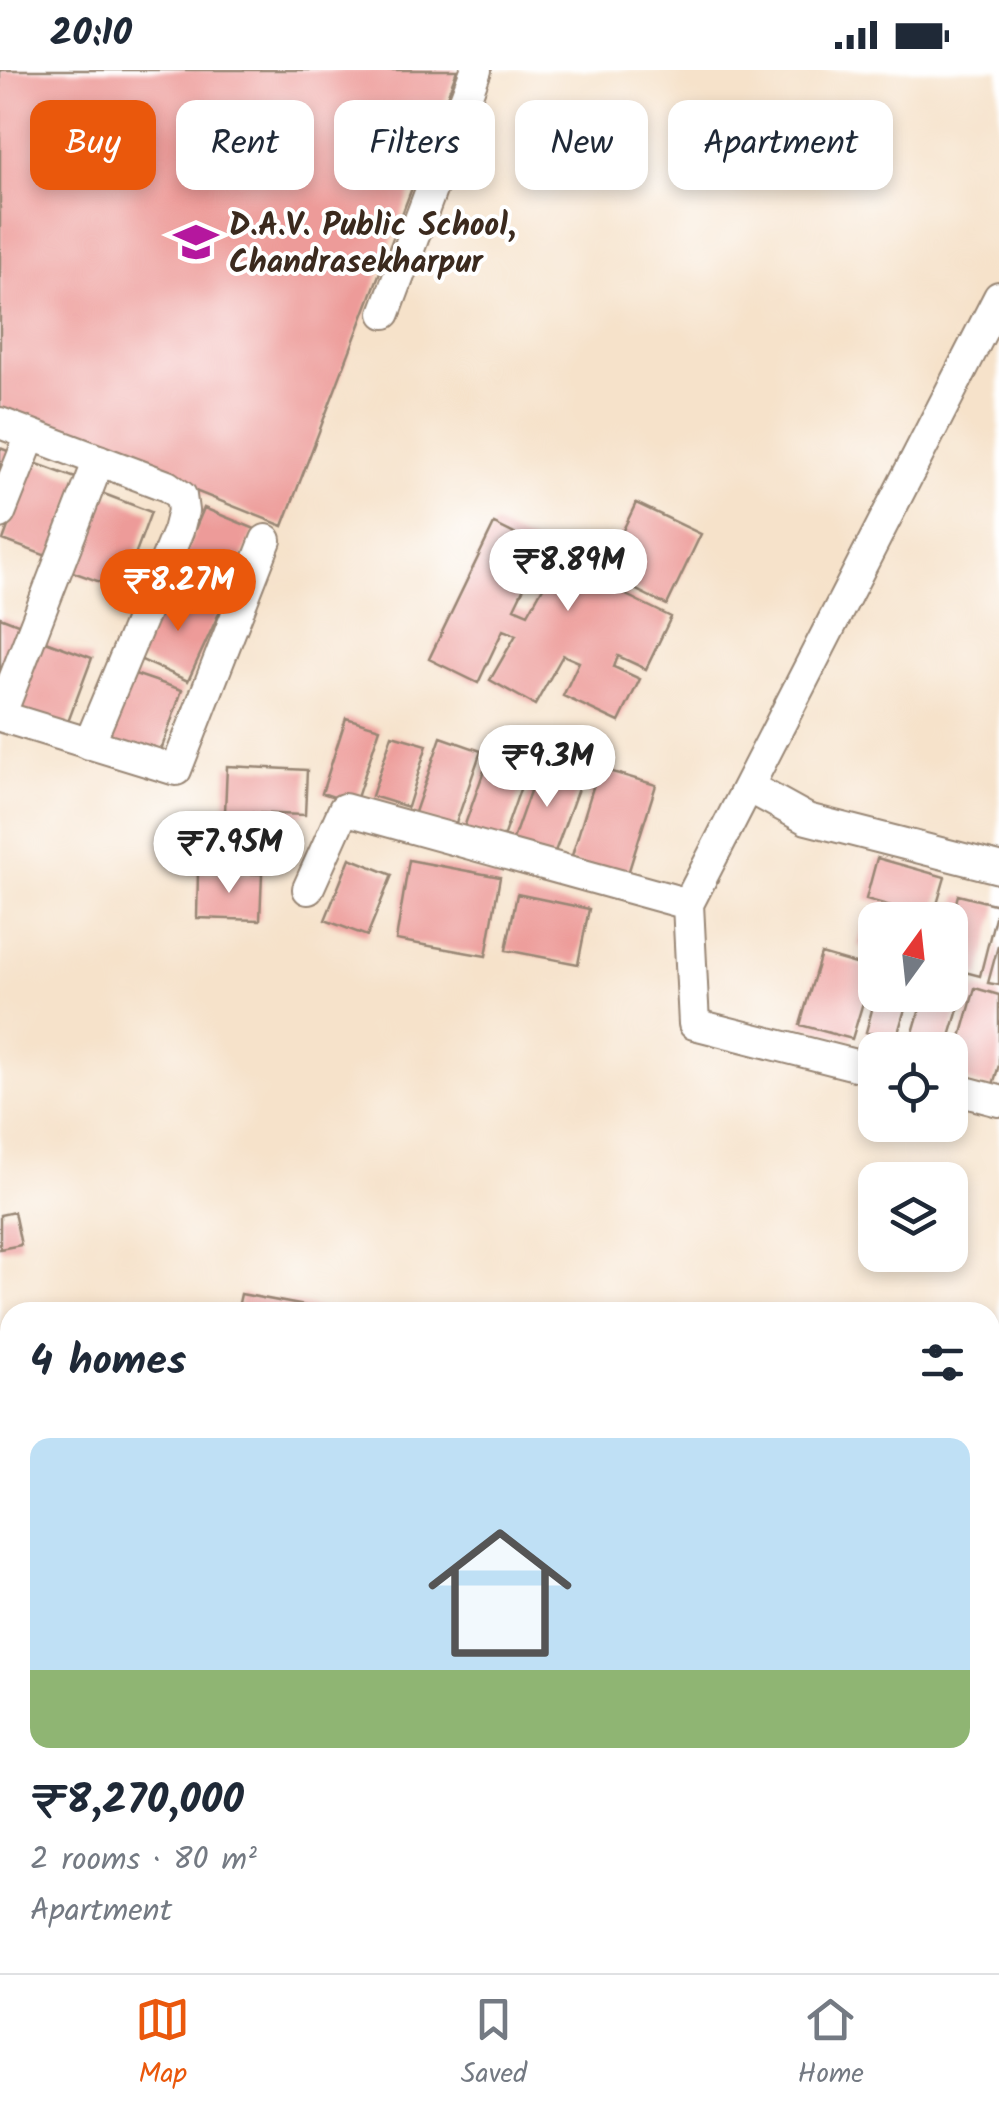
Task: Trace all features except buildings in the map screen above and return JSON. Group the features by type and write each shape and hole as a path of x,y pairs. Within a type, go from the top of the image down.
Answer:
{"street":[{"path":"385,313 476,70"},
{"path":"858,1066 694,1024 688,904 999,296"},
{"path":"0,423 167,486 182,496 178,531 89,744"},
{"path":"0,514 31,435"},
{"path":"99,460 0,716 176,770 266,540"},
{"path":"749,787 807,820 999,868"},
{"path":"308,889 344,809 688,904"},
{"path":"968,1093 999,1101"}],"place":[{"name":"D.A.V. Public School, Chandrasekharpur","path":"196,242"}]}
